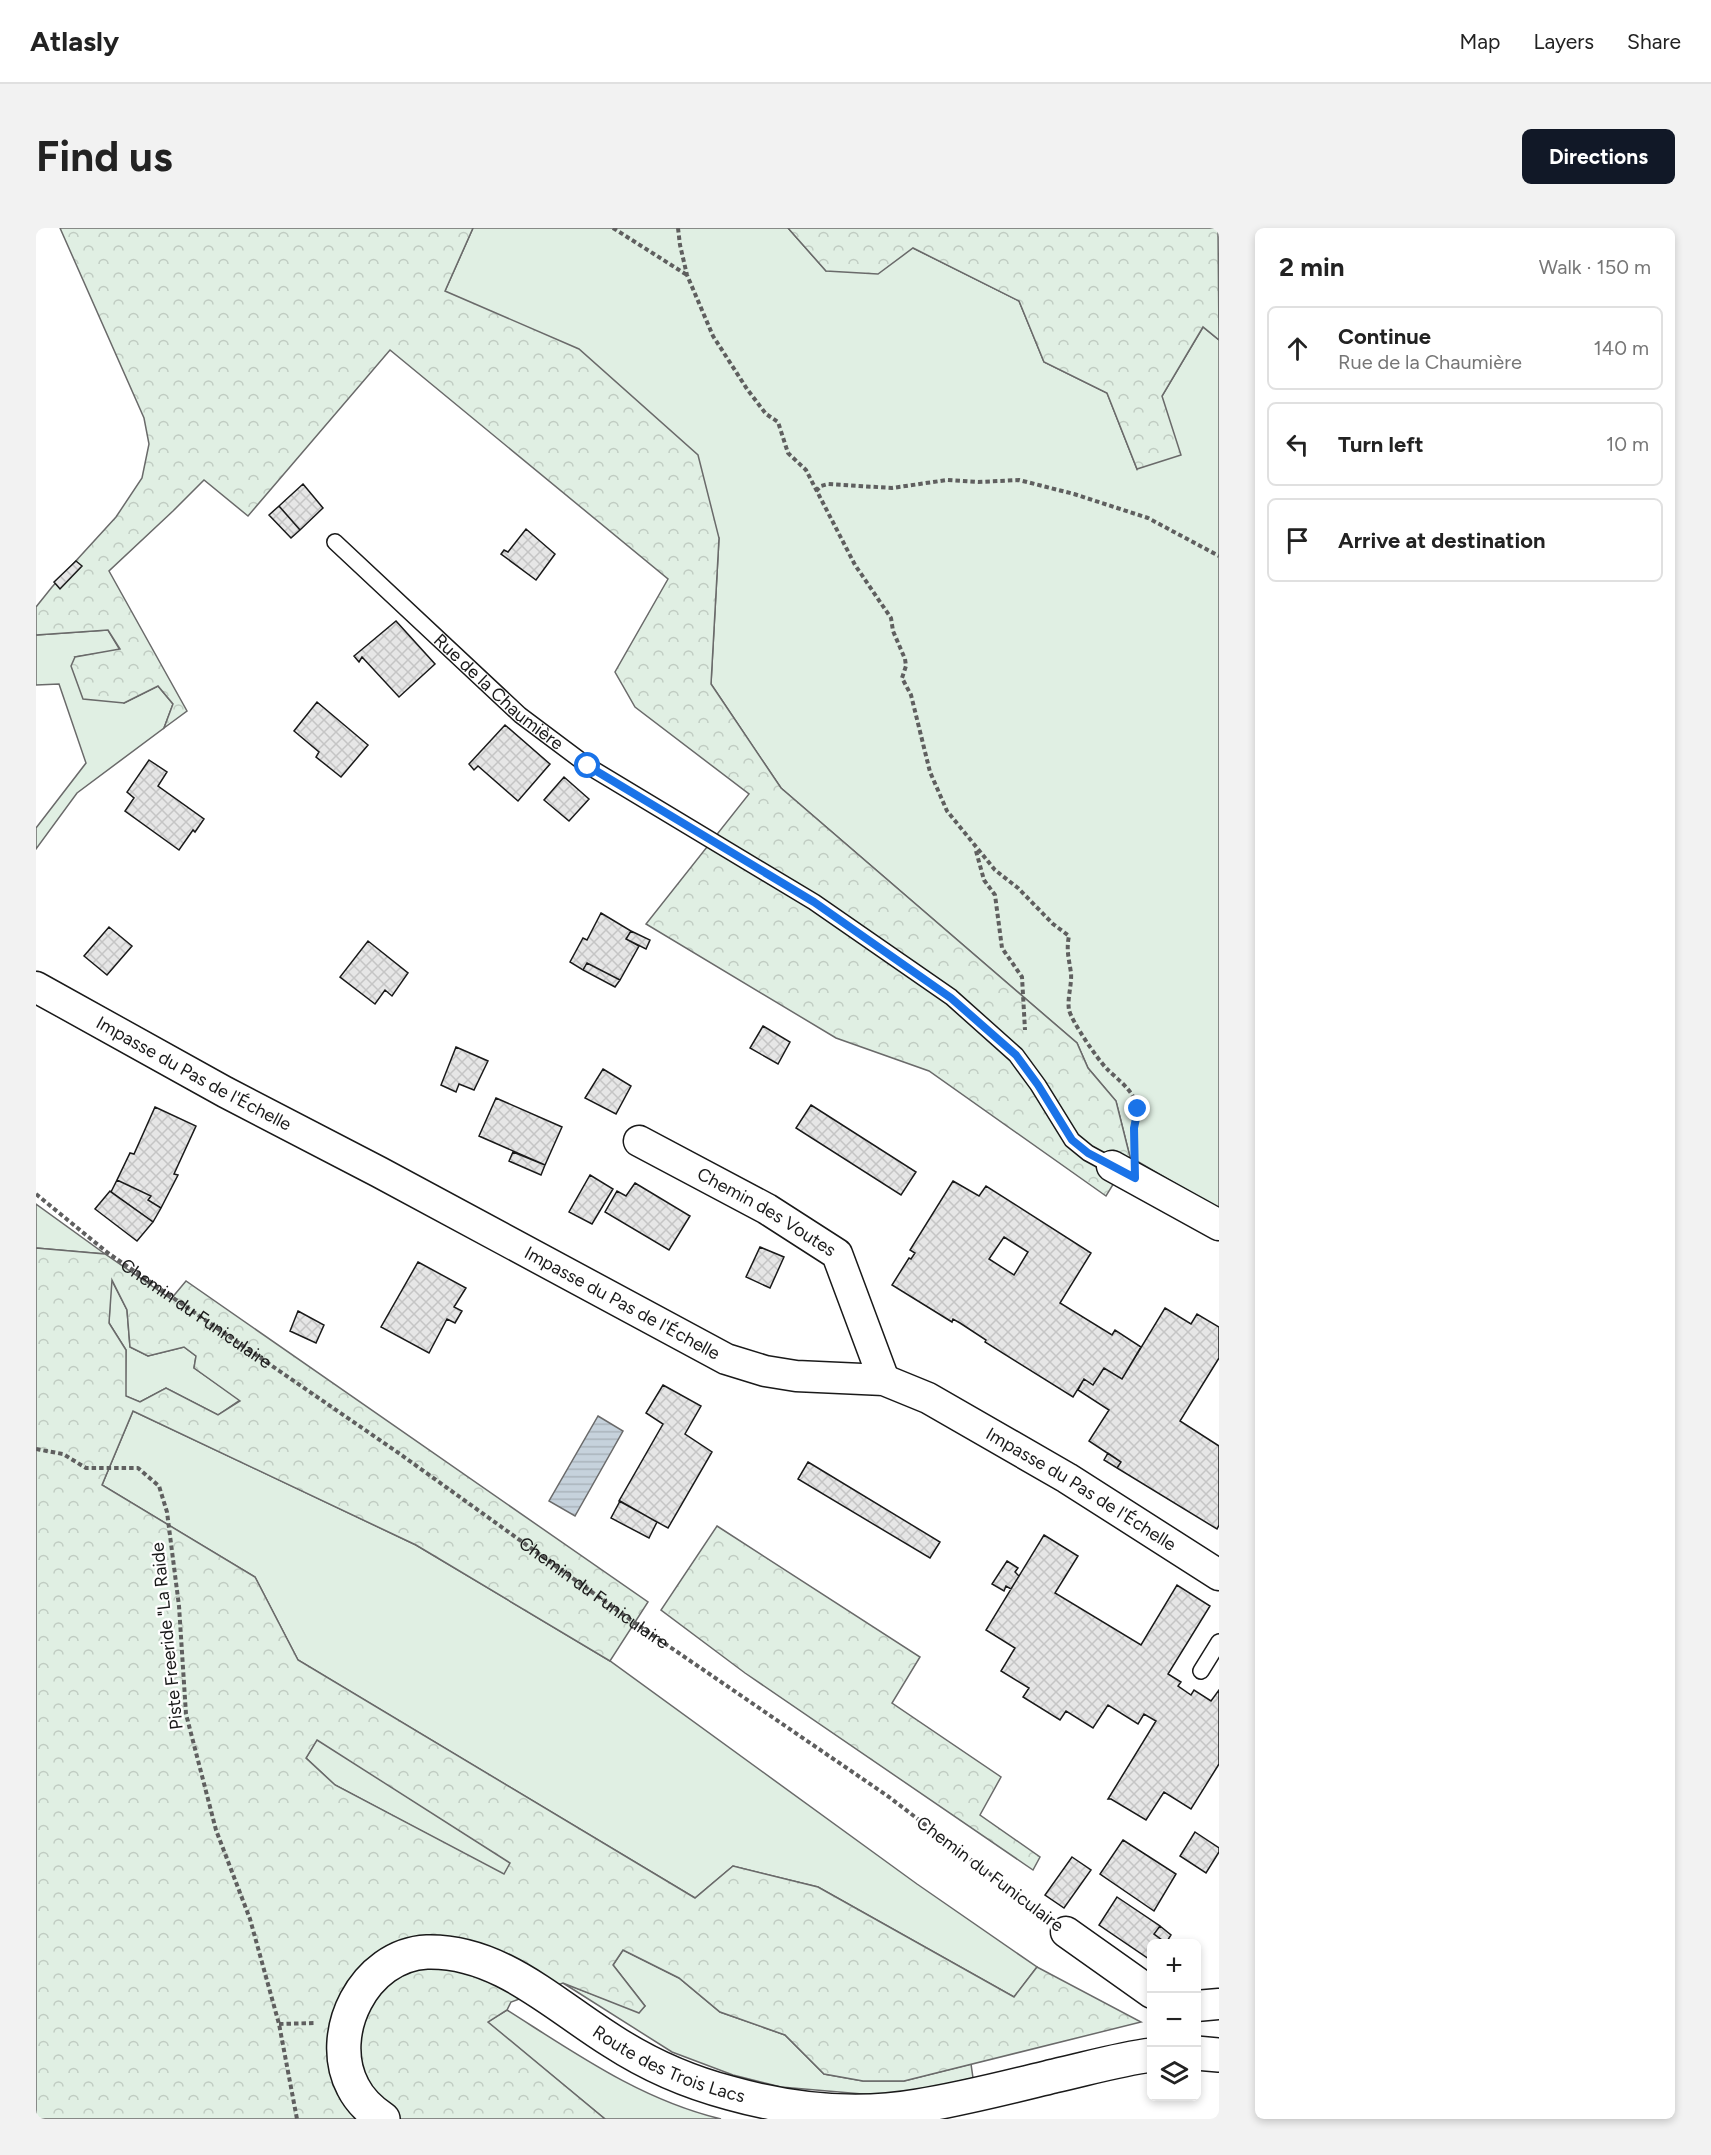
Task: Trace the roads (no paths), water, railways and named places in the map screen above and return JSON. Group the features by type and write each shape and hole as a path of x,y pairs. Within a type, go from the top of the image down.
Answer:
{"street":[{"name":"Impasse du Pas de l'Échelle","path":"36,987 225,1092 379,1172 726,1359 765,1371 796,1376 884,1380 928,1398 1067,1478 1219,1575"},
{"name":"Chemin des Voutes","path":"639,1141 767,1209 837,1254 884,1380"},
{"name":"Rue de la Chaumière","path":"1123,1172 1219,1225"},
{"name":"Chemin du Funiculaire","path":"1066,1932 1147,1989"},
{"name":"Route des Trois Lacs","path":"383,2119 362,2102 346,2072 344,2040 347,2021 357,1998 371,1979 396,1961 424,1953 447,1953 479,1959 529,1985 611,2041 667,2072 729,2093 788,2106 853,2111 916,2107 1147,2056"},
{"path":"1201,2006 1219,2004"},
{"path":"1201,2053 1219,2055"}],"lane":[{"name":"Rue de la Chaumière","path":"335,542 520,715 588,766 814,902 951,998 1016,1055 1038,1085 1072,1140 1088,1153 1123,1172"},
{"path":"1201,1671 1219,1642"}]}
